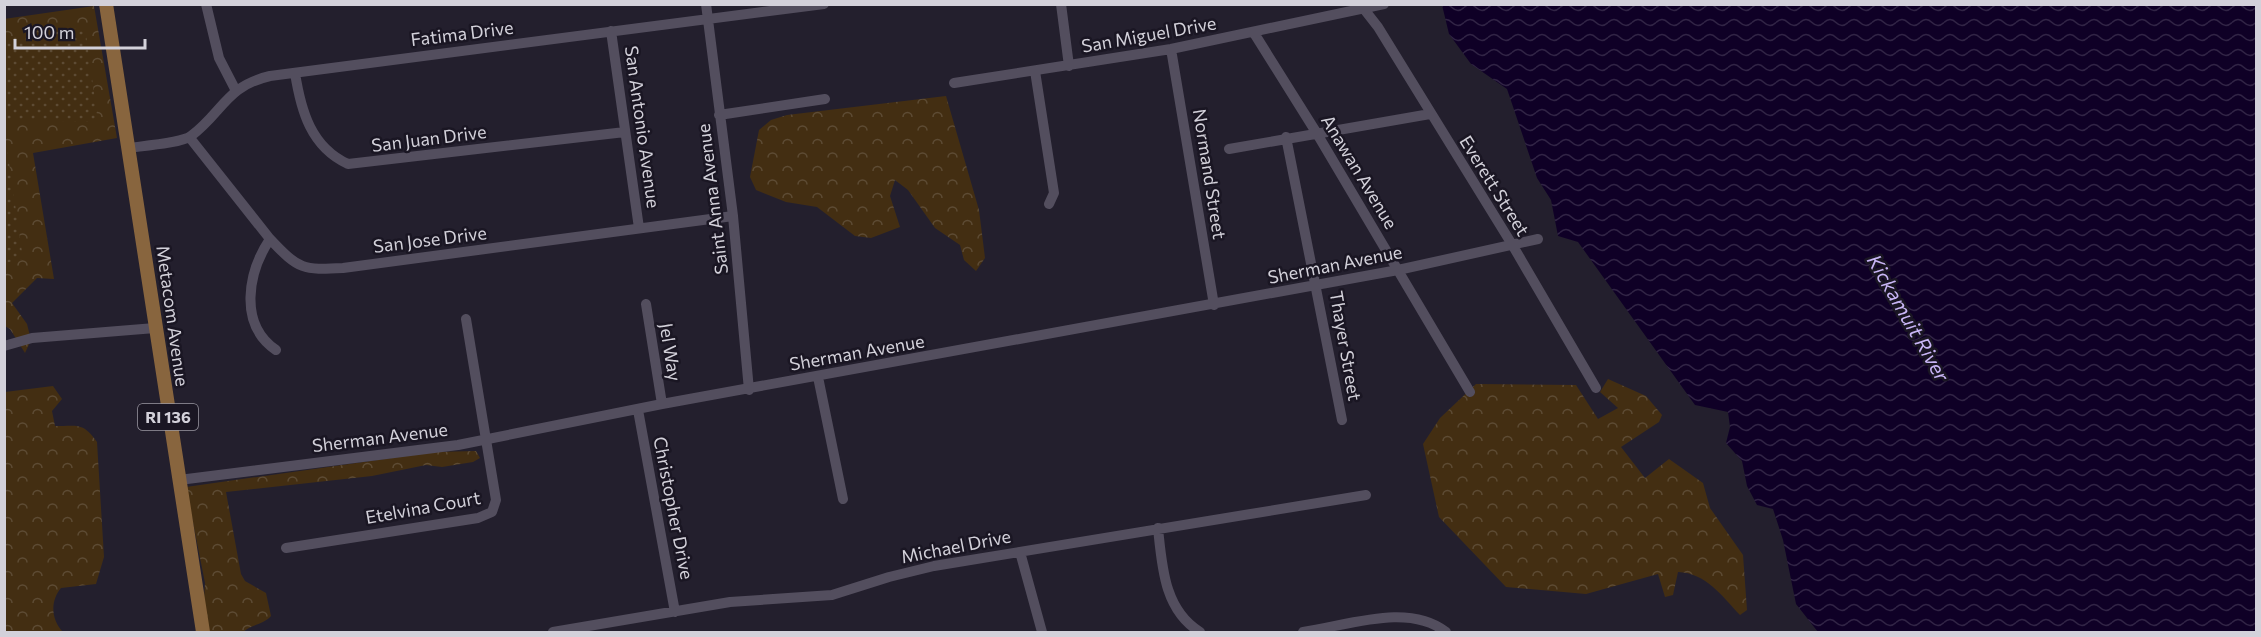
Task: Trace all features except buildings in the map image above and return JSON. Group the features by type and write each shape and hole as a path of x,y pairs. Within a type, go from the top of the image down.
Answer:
{"main road":[{"name":"Metacom Avenue","path":"106,4 203,633"}],"street":[{"path":"206,4 219,58 235,89"},
{"name":"Saint Anna Avenue","path":"706,4 733,216 749,390"},
{"name":"Fatima Drive","path":"190,138 235,89 256,79 824,4"},
{"path":"1061,4 1069,66"},
{"name":"San Miguel Drive","path":"954,83 1171,49 1384,4"},
{"name":"Everett Street","path":"1362,7 1420,94 1430,114 1514,246 1596,388"},
{"name":"San Antonio Avenue","path":"611,31 639,228"},
{"name":"Anawan Avenue","path":"1254,33 1316,132 1470,392"},
{"name":"Normand Street","path":"1171,49 1214,305"},
{"path":"1035,71 1054,193 1049,204"},
{"name":"San Juan Drive","path":"295,73 299,101 311,129 328,152 348,164 624,132"},
{"path":"719,115 825,99"},
{"path":"1229,149 1286,137 1430,114"},
{"name":"Thayer Street","path":"1286,137 1317,284 1342,420"},
{"path":"128,148 190,138"},
{"name":"San Jose Drive","path":"190,138 270,239 283,253 306,270 343,268 733,216"},
{"path":"270,239 254,267 251,281 252,304 254,321 262,340 276,350"},
{"name":"Sherman Avenue","path":"179,480 413,452 487,439 662,404 749,390 1398,270 1538,239"},
{"name":"Jel Way","path":"646,304 662,404"},
{"path":"466,319 487,439"},
{"path":"4,346 42,337 155,327"},
{"path":"818,377 843,500"},
{"name":"Christopher Drive","path":"638,410 675,612"},
{"name":"Etelvina Court","path":"286,548 478,518 492,512 496,500 487,439"},
{"name":"Michael Drive","path":"553,633 730,602 832,595 900,574 1158,528 1366,495"},
{"path":"1158,528 1163,573 1173,604 1182,617 1200,633"},
{"path":"1020,552 1042,633"},
{"path":"1303,633 1404,617 1422,618 1446,633"}],"green space":[{"path":"94,6 117,138 33,153 54,279 37,278 12,303 27,324 31,340 25,353 10,329 5,326 4,19"},
{"path":"85,27 98,122 5,120 5,38"},
{"path":"946,96 979,210 985,258 976,271 964,260 960,245 935,228 908,190 895,180 890,196 900,227 871,238 855,236 817,207 786,202 756,190 750,177 759,130 771,120 787,115"},
{"path":"5,135 23,259 4,263"},
{"path":"1608,379 1646,396 1662,415 1659,422 1621,447 1645,478 1669,459 1703,483 1710,508 1743,555 1747,610 1740,615 1713,587 1688,573 1678,572 1673,595 1665,597 1658,574 1586,594 1506,587 1439,517 1423,444 1440,418 1476,384 1576,385 1598,419 1618,408 1600,392"},
{"path":"53,386 62,399 52,411 55,426 79,426 88,431 97,442 104,557 96,584 61,588 57,593 53,610 56,622 63,632 5,632 5,392"},
{"path":"476,451 480,458 473,462 442,467 426,465 372,476 226,492 241,574 245,581 266,593 271,616 243,632 206,632 203,615 205,583 186,487 434,452"}],"water":[{"name":"Kickamuit River","path":"1442,5 2256,5 2256,632 1818,632 1796,604 1783,540 1773,509 1757,505 1747,486 1742,461 1726,443 1730,427 1728,412 1695,405 1578,242 1558,236 1551,200 1537,178 1507,89 1471,64 1449,34"}]}
